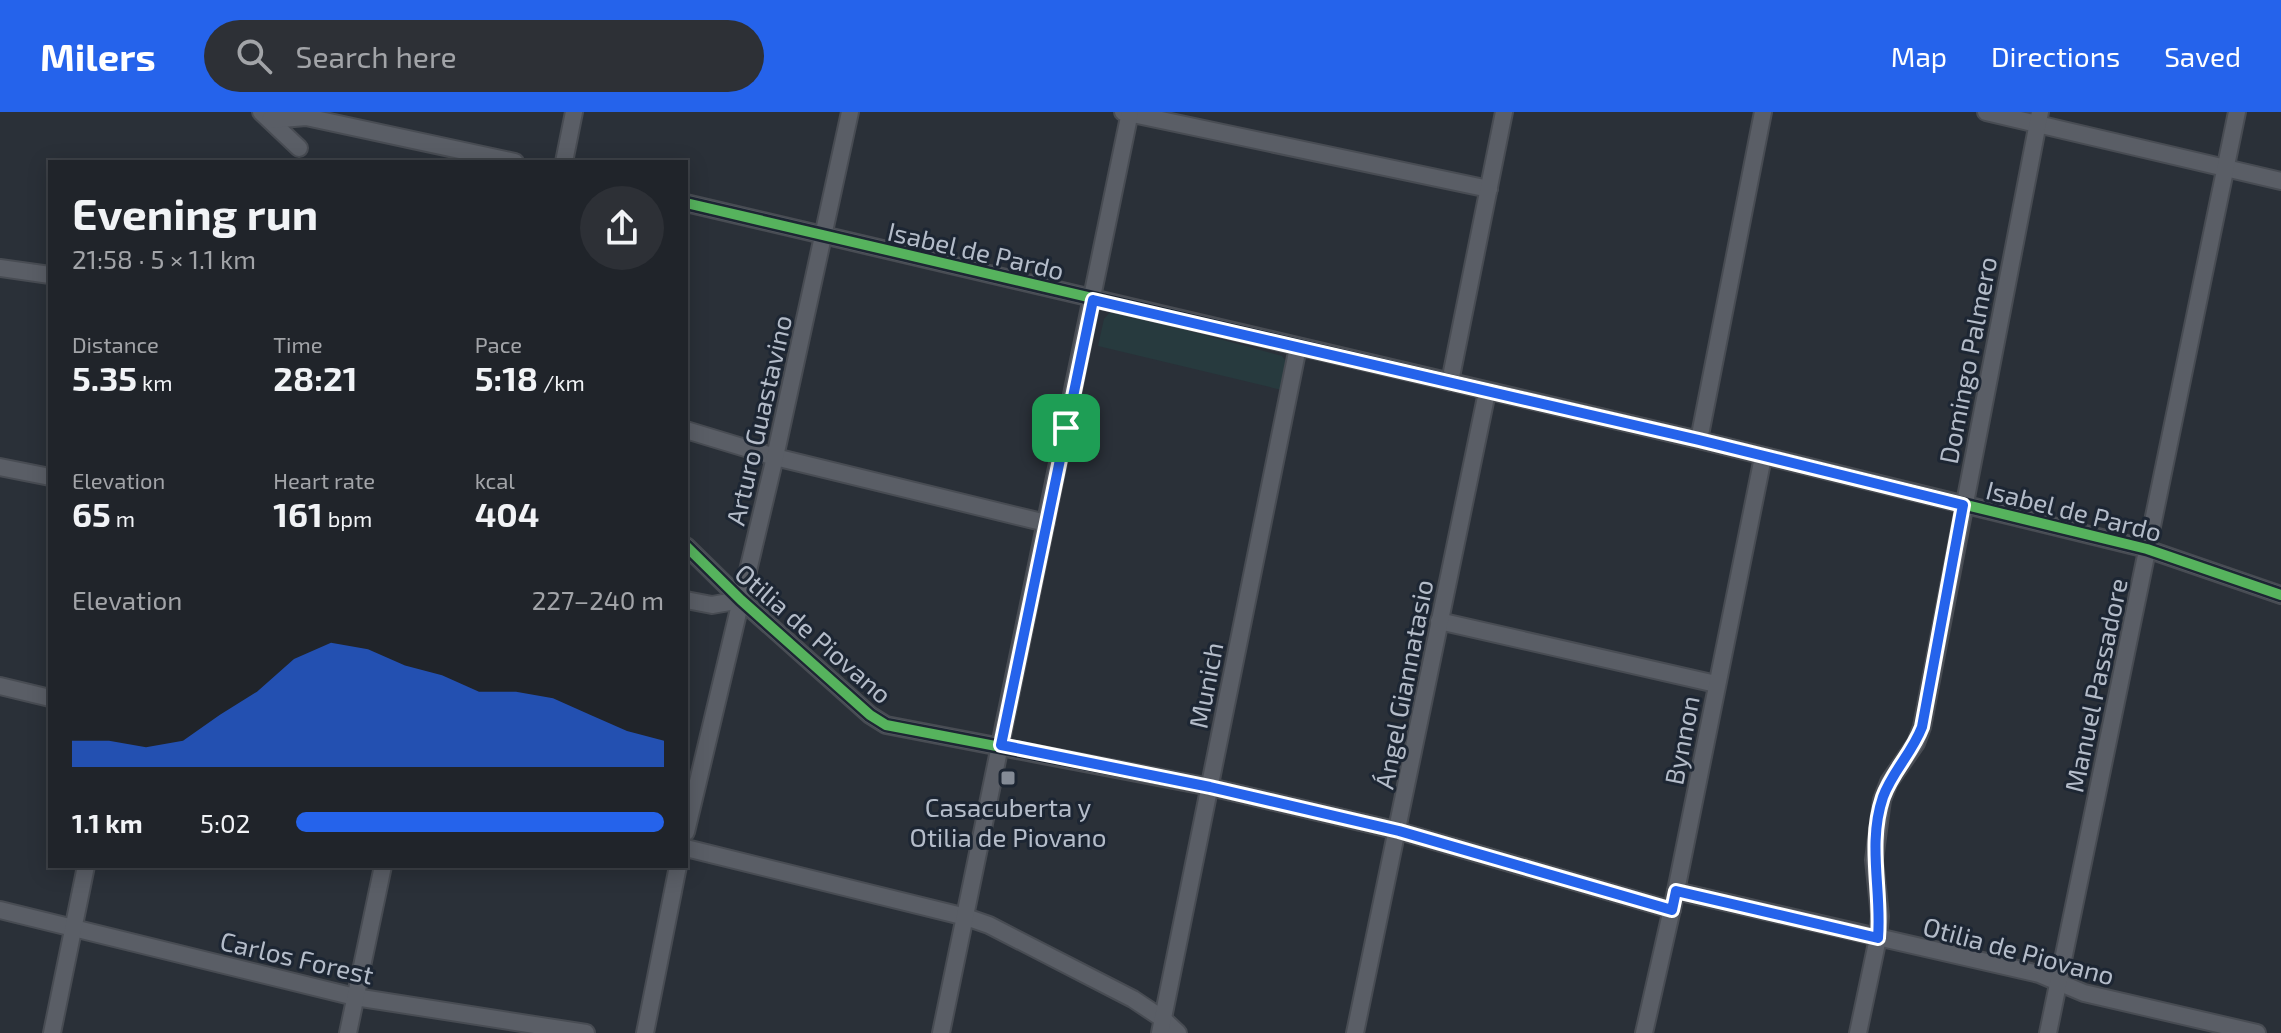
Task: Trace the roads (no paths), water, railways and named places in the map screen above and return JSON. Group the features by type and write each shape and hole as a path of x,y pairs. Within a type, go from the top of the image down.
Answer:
{"street":[{"path":"564,160 574,112"},
{"name":"Arturo Guastavino","path":"688,824 775,457 850,112"},
{"path":"1450,382 1504,112"},
{"path":"1699,440 1763,112"},
{"path":"1986,112 2039,118 2225,169 2281,181"},
{"name":"Manuel Passadore","path":"2048,1033 2237,112"},
{"path":"941,1033 1093,300 1128,113 1489,189"},
{"path":"266,116 306,114 506,160"},
{"path":"297,155 306,114"},
{"path":"266,116 297,155"},
{"name":"Domingo Palmero","path":"1858,1033 1878,938 1880,916 1874,860 1882,800 1889,782 1916,743 1922,727 2039,118"},
{"name":"Isabel de Pardo","path":"688,203 1699,440 2147,549 2281,595"},
{"path":"0,268 48,275"},
{"name":"Munich","path":"1162,1026 1298,347"},
{"name":"Ángel Giannatasio","path":"1355,1033 1487,392"},
{"path":"688,431 775,457 1046,523"},
{"name":"Bynnon","path":"1644,1033 1676,891 1763,457"},
{"path":"0,467 48,477"},
{"name":"Otilia de Piovano","path":"688,548 741,600 870,715 886,725 1210,787 1399,831 1672,910"},
{"path":"688,600 712,605 741,600"},
{"path":"1439,621 1716,684"},
{"path":"0,686 48,698"},
{"path":"688,848 989,925 1107,985 1162,1026 1178,1033"},
{"path":"52,1033 86,868"},
{"path":"348,1033 383,868"},
{"path":"645,1033 678,868"},
{"name":"Otilia de Piovano","path":"1676,891 2039,974 2084,993 2257,1033"},
{"name":"Carlos Forest","path":"0,910 355,997 586,1033"}],"place":[{"name":"Casacuberta y Otilia de Piovano","path":"1008,778"}]}
